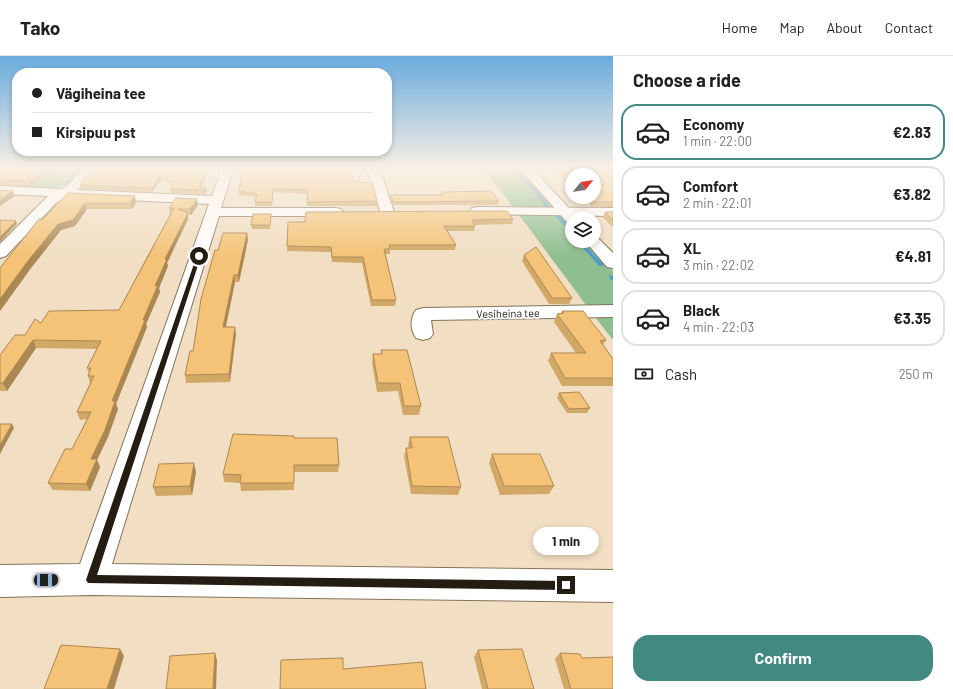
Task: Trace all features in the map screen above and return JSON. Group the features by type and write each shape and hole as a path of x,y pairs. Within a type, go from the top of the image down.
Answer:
{"street":[{"path":"0,253 52,200 58,197"},
{"path":"106,197 215,206 348,212"},
{"path":"91,580 218,197"},
{"path":"382,197 387,212"},
{"path":"551,197 565,212"},
{"path":"463,211 539,210 565,215"},
{"path":"371,212 402,212"},
{"path":"601,213 613,212"},
{"path":"599,248 613,263"},
{"name":"Vesiheina tee","path":"422,334 421,320 423,314 613,311"},
{"path":"0,581 91,580 613,586"}],"green space":[{"path":"505,197 546,197 565,218 565,248 592,248 613,271 613,340"}],"building":[{"path":"65,197 135,197 130,203 85,203 73,220 58,224 0,299 0,268 39,219 43,219"},
{"path":"256,197 272,197 272,202 255,202"},
{"path":"307,197 376,197 377,201 307,202"},
{"path":"391,197 495,197 499,201 393,202"},
{"path":"601,197 613,197 613,202 601,202"},
{"path":"176,198 197,199 190,209 178,209 188,213 165,259 167,259 155,286 158,285 143,320 145,320 112,401 115,401 105,430 91,459 97,459 86,484 48,483 65,449 72,449 91,412 77,412 94,376 88,376 91,368 87,368 101,341 33,340 3,383 0,383 0,355 15,335 25,335 35,319 41,323 49,311 119,310 174,208 169,208"},
{"path":"507,211 513,219 472,220 475,226 444,226 456,245 389,245 390,249 384,249 396,300 372,300 363,257 332,257 331,247 287,246 288,222 305,222 306,212"},
{"path":"605,212 613,212 613,220"},
{"path":"253,214 271,214 270,225 251,225"},
{"path":"0,220 16,221 0,237"},
{"path":"223,233 247,233 238,275 234,275 223,327 235,327 229,374 185,375 190,351 193,351 201,299 215,250 218,250"},
{"path":"536,247 572,298 552,298 524,255"},
{"path":"562,311 583,311 606,340 600,341 613,359 613,378 565,378 551,353 586,353 557,314 564,313"},
{"path":"381,350 407,350 421,406 404,406 400,383 378,383 373,354 382,354"},
{"path":"579,392 590,408 569,409 559,393"},
{"path":"0,424 12,424 0,445"},
{"path":"233,434 294,436 294,438 337,438 339,465 294,465 294,483 240,483 241,475 223,474"},
{"path":"410,437 448,437 461,487 412,486 406,448 412,448"},
{"path":"492,454 540,454 554,486 504,486"},
{"path":"194,463 190,486 153,487 159,464"},
{"path":"61,645 120,649 107,689 44,689"},
{"path":"522,649 534,689 488,689 478,650"},
{"path":"215,653 213,689 166,689 170,656"},
{"path":"560,653 580,654 582,658 613,657 613,689 571,689"},
{"path":"343,658 343,669 422,662 426,689 280,689 281,660"}],"waterway":[{"path":"539,197 549,208"},
{"path":"556,214 565,225"},
{"path":"585,248 601,265"}],"route":[{"path":"199,256 91,580 566,585"}]}
